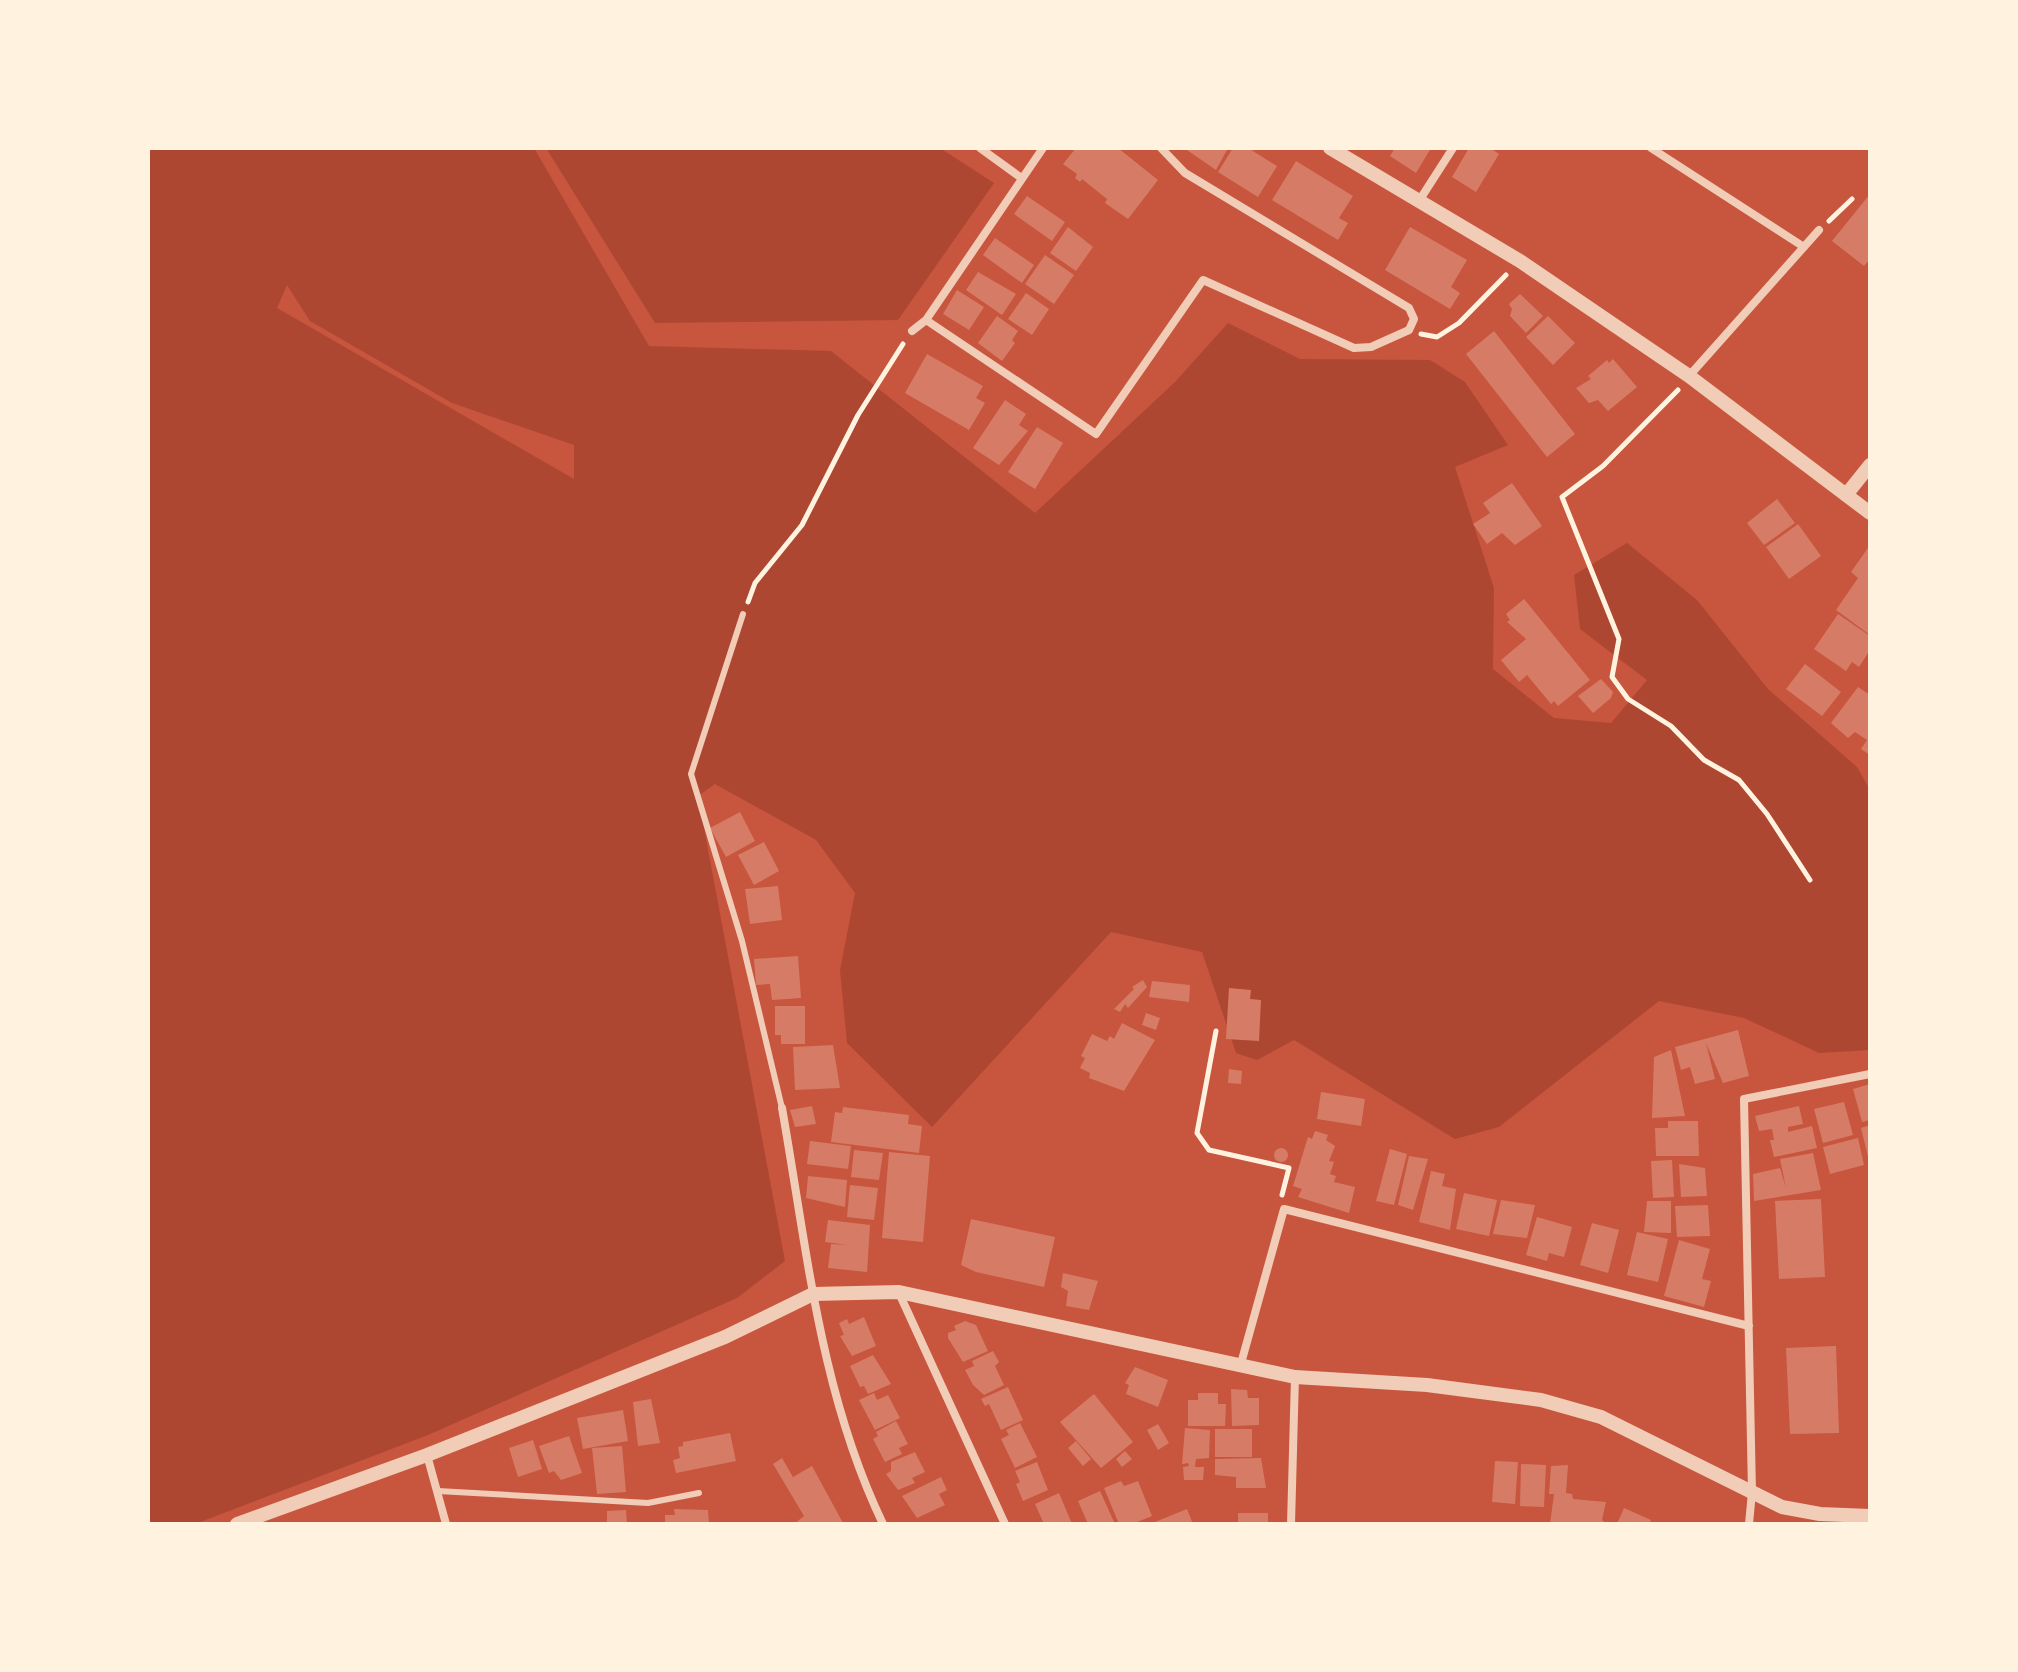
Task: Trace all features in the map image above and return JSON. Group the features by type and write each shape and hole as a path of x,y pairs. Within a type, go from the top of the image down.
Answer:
{"street":[{"path":"980,148 1020,177"},
{"path":"912,331 926,320 1020,177 1043,148"},
{"path":"926,320 1096,434 1203,280 1354,348 1371,347 1409,330 1414,319 1409,308 1185,173 1161,148"},
{"path":"1330,148 1520,261 1689,376 1870,513"},
{"path":"1419,201 1453,148"},
{"path":"1651,148 1804,247"},
{"path":"1689,376 1819,230"},
{"path":"1846,495 1870,465"},
{"path":"1749,1524 1752,1492 1744,1099 1870,1074"},
{"path":"782,1108 820,1340 864,1485 883,1524"},
{"path":"1240,1367 1284,1209 1749,1326"},
{"path":"899,1292 1005,1524"},
{"path":"237,1524 427,1455 725,1337 813,1294 899,1292 976,1306 1295,1377 1427,1385 1541,1400 1601,1417 1782,1507 1844,1516 1870,1516"},
{"path":"1291,1524 1295,1377"},
{"path":"427,1455 446,1524"}],"lane":[{"path":"743,614 691,774 742,941 782,1108"},
{"path":"438,1491 648,1503 699,1493"}],"path":[{"path":"1819,230 1852,199"},
{"path":"1437,337 1459,323 1520,261"},
{"path":"743,614 755,583 802,525 858,415 912,331"},
{"path":"1689,376 1638,433 1562,497 1619,639 1612,677 1628,699 1679,733 1704,760 1739,780 1767,814 1810,880"},
{"path":"1216,1031 1197,1133 1200,1142 1209,1150 1289,1168 1281,1199 1284,1209"}],"shaded area":[{"path":"148,148 534,148 649,346 831,351 1035,513 1175,382 1228,323 1300,359 1430,360 1465,382 1508,445 1455,467 1494,588 1493,669 1554,718 1611,723 1647,680 1580,629 1574,575 1627,543 1697,600 1768,689 1857,767 1870,790 1870,1050 1819,1053 1744,1018 1659,1001 1499,1127 1455,1139 1294,1040 1257,1060 1236,1053 1202,952 1111,932 932,1127 847,1043 840,970 855,893 816,840 715,784 698,796 785,1261 737,1298 428,1435 195,1524 148,1524","holes":["287,285 310,321 452,403 574,445 574,479 277,308"]},
{"path":"546,148 940,148 994,183 898,320 655,323"}],"building":[{"path":"1076,148 1118,148 1158,180 1128,219 1105,203 1107,199 1082,179 1080,182 1075,178 1077,174 1063,164"},
{"path":"1184,148 1228,148 1216,170"},
{"path":"1233,148 1248,148 1277,166 1258,197 1218,172"},
{"path":"1395,148 1431,148 1416,173 1390,156"},
{"path":"1469,148 1490,148 1499,154 1476,192 1452,177"},
{"path":"1296,161 1353,196 1339,218 1348,223 1338,240 1272,200"},
{"path":"1870,194 1870,259 1864,266 1832,241"},
{"path":"1027,196 1065,222 1052,241 1014,214"},
{"path":"1068,227 1093,247 1076,271 1050,253"},
{"path":"1410,227 1467,260 1451,287 1460,293 1450,309 1385,270"},
{"path":"995,238 1034,265 1022,283 983,255"},
{"path":"1045,255 1074,275 1054,304 1025,284"},
{"path":"978,272 1016,294 1002,315 966,290"},
{"path":"957,290 984,307 969,330 943,314"},
{"path":"1026,293 1049,309 1032,335 1008,319"},
{"path":"1520,294 1543,316 1526,333 1510,316 1512,309 1509,304"},
{"path":"997,316 1018,331 1012,340 1015,343 1002,361 978,343"},
{"path":"1548,316 1575,343 1553,365 1526,337"},
{"path":"1494,331 1575,434 1547,457 1466,354"},
{"path":"927,354 983,386 976,398 985,403 969,430 905,393"},
{"path":"1613,359 1637,387 1608,411 1598,400 1589,403 1576,388 1591,379 1588,376 1607,360 1609,363"},
{"path":"1005,400 1026,414 1019,425 1028,431 999,465 973,448"},
{"path":"1037,427 1063,443 1035,489 1008,472"},
{"path":"1512,483 1542,526 1515,545 1502,533 1487,544 1473,524 1490,513 1483,503"},
{"path":"1777,499 1795,523 1764,545 1747,523"},
{"path":"1798,524 1821,556 1789,579 1766,547"},
{"path":"1870,545 1870,635 1836,610 1858,578 1851,572"},
{"path":"1524,599 1590,680 1558,706 1554,701 1551,704 1527,675 1519,682 1501,660 1526,639 1507,622 1510,620 1506,614"},
{"path":"1838,614 1870,636 1870,650 1859,667 1852,662 1846,671 1814,649"},
{"path":"1805,664 1841,692 1822,716 1786,689"},
{"path":"1601,679 1613,692 1611,698 1593,713 1578,696"},
{"path":"1858,687 1870,695 1870,755 1861,749 1867,740 1855,732 1848,738 1831,723"},
{"path":"740,812 755,841 726,857 710,828"},
{"path":"764,842 779,871 754,885 738,855"},
{"path":"778,886 782,920 750,924 745,889"},
{"path":"798,956 801,998 772,1000 770,984 756,985 754,959"},
{"path":"1143,980 1147,987 1128,1008 1125,1004 1120,1012 1114,1009 1134,989 1132,987"},
{"path":"1152,981 1190,985 1189,1002 1149,997"},
{"path":"1229,988 1251,990 1250,999 1261,1000 1259,1041 1226,1039"},
{"path":"775,1006 805,1006 805,1044 781,1044 781,1035 775,1035"},
{"path":"1146,1013 1160,1018 1156,1030 1142,1025"},
{"path":"1122,1023 1155,1040 1124,1091 1089,1078 1090,1073 1080,1068 1085,1058 1081,1056 1092,1034 1107,1041 1110,1036 1114,1039"},
{"path":"1738,1030 1749,1076 1723,1083 1706,1043 1715,1079 1695,1084 1690,1067 1681,1070 1675,1047"},
{"path":"833,1045 840,1088 795,1090 793,1047"},
{"path":"1671,1050 1685,1116 1652,1118 1654,1057"},
{"path":"1229,1069 1242,1071 1241,1084 1228,1083"},
{"path":"1870,1084 1870,1120 1862,1122 1853,1089"},
{"path":"1321,1092 1365,1099 1361,1126 1317,1119"},
{"path":"1844,1102 1853,1135 1823,1143 1814,1109"},
{"path":"812,1106 816,1124 795,1127 790,1110"},
{"path":"1799,1106 1803,1124 1788,1127 1788,1132 1812,1126 1817,1148 1774,1157 1770,1140 1774,1140 1772,1129 1759,1131 1755,1116"},
{"path":"843,1107 909,1115 908,1124 922,1126 919,1153 831,1142 835,1112 842,1113"},
{"path":"1668,1121 1698,1121 1699,1156 1656,1156 1655,1128 1668,1128"},
{"path":"1870,1125 1870,1161 1869,1161 1861,1128"},
{"path":"1315,1131 1328,1135 1326,1140 1335,1146 1329,1161 1334,1162 1330,1174 1336,1176 1334,1182 1355,1187 1349,1213 1298,1197 1302,1189 1293,1186 1308,1137 1312,1139"},
{"path":"1858,1138 1864,1165 1830,1174 1823,1147"},
{"path":"810,1141 851,1146 848,1169 807,1164"},
{"path":"1281,1148 1288,1155 1281,1162 1274,1155"},
{"path":"1390,1149 1407,1154 1394,1205 1376,1201"},
{"path":"854,1150 883,1153 879,1180 851,1177"},
{"path":"889,1152 930,1156 923,1242 882,1238"},
{"path":"1813,1153 1821,1190 1754,1201 1753,1174 1780,1168 1786,1188 1780,1159"},
{"path":"1409,1156 1428,1159 1413,1210 1398,1205"},
{"path":"1672,1160 1674,1197 1653,1198 1651,1161"},
{"path":"1679,1164 1705,1168 1707,1196 1681,1197"},
{"path":"1431,1171 1445,1174 1442,1186 1456,1189 1450,1230 1419,1222"},
{"path":"808,1176 847,1180 845,1207 806,1198"},
{"path":"850,1185 878,1188 874,1220 847,1217"},
{"path":"1464,1193 1497,1200 1489,1236 1456,1229"},
{"path":"1821,1199 1825,1277 1779,1279 1775,1201"},
{"path":"1501,1200 1535,1205 1527,1238 1493,1234"},
{"path":"1647,1201 1671,1201 1671,1233 1644,1232"},
{"path":"1708,1205 1710,1236 1677,1237 1675,1206"},
{"path":"1537,1217 1572,1227 1564,1257 1549,1253 1547,1261 1526,1255"},
{"path":"971,1219 1055,1237 1044,1287 976,1272 961,1265"},
{"path":"828,1220 870,1225 867,1272 828,1268 831,1244 848,1245 825,1242"},
{"path":"1592,1223 1619,1230 1608,1273 1580,1265"},
{"path":"1637,1232 1668,1239 1658,1282 1627,1275"},
{"path":"1679,1240 1710,1249 1702,1279 1711,1281 1704,1307 1664,1296"},
{"path":"1063,1273 1098,1281 1089,1310 1066,1306 1068,1291 1061,1287"},
{"path":"864,1317 876,1346 852,1356 840,1336 844,1335 839,1323 847,1319 849,1324"},
{"path":"965,1321 976,1325 988,1351 963,1362 948,1333"},
{"path":"1836,1346 1839,1433 1790,1434 1786,1348"},
{"path":"993,1351 999,1362 995,1366 1004,1385 984,1395 973,1385 965,1370 974,1366 972,1361"},
{"path":"873,1355 891,1384 868,1394 864,1386 860,1387 850,1366"},
{"path":"1135,1367 1168,1380 1158,1407 1126,1394 1129,1385 1125,1383"},
{"path":"1008,1387 1023,1420 1001,1430 989,1404 985,1406 981,1399"},
{"path":"1231,1389 1247,1390 1248,1398 1259,1398 1259,1425 1232,1426"},
{"path":"874,1393 877,1400 888,1395 900,1418 875,1430 859,1400"},
{"path":"1198,1393 1218,1393 1218,1404 1226,1404 1225,1426 1188,1426 1188,1400 1198,1400"},
{"path":"1094,1394 1133,1442 1101,1468 1060,1422"},
{"path":"651,1399 660,1443 638,1446 633,1402"},
{"path":"623,1410 628,1441 583,1449 577,1418"},
{"path":"896,1421 908,1444 899,1448 902,1454 885,1462 873,1439 878,1436 876,1432"},
{"path":"1020,1423 1037,1457 1015,1468 1001,1439 1009,1435 1006,1430"},
{"path":"1158,1424 1169,1443 1158,1450 1147,1430"},
{"path":"1185,1428 1210,1430 1209,1458 1196,1459 1195,1467 1204,1467 1203,1480 1184,1480 1183,1467 1189,1466 1188,1463 1182,1464"},
{"path":"1215,1429 1252,1429 1252,1457 1215,1457"},
{"path":"730,1433 736,1461 676,1473 673,1460 680,1458 678,1447 683,1446 683,1442"},
{"path":"569,1436 582,1473 561,1480 554,1471 549,1473 539,1446"},
{"path":"533,1440 542,1469 518,1477 509,1448"},
{"path":"1076,1441 1091,1459 1083,1466 1068,1448"},
{"path":"622,1446 626,1492 597,1494 592,1448"},
{"path":"1125,1451 1132,1459 1122,1467 1116,1459"},
{"path":"915,1452 925,1472 912,1478 915,1483 898,1490 886,1474 891,1471 891,1462"},
{"path":"782,1458 793,1477 812,1466 843,1523 794,1524 804,1516 773,1464"},
{"path":"1261,1458 1266,1488 1236,1488 1236,1477 1215,1475 1215,1459"},
{"path":"1495,1461 1518,1462 1515,1504 1492,1502"},
{"path":"1037,1462 1048,1490 1023,1501 1015,1471"},
{"path":"1521,1464 1546,1465 1544,1507 1520,1506"},
{"path":"1568,1465 1566,1493 1572,1494 1573,1499 1606,1502 1602,1520 1607,1524 1550,1524 1554,1494 1549,1494 1551,1466"},
{"path":"941,1477 947,1490 939,1494 945,1505 917,1518 902,1496"},
{"path":"1121,1481 1124,1486 1138,1481 1152,1516 1132,1524 1119,1524 1104,1488"},
{"path":"1100,1491 1115,1524 1088,1524 1078,1501"},
{"path":"1059,1493 1072,1524 1044,1524 1035,1504"},
{"path":"1624,1508 1651,1520 1649,1524 1617,1524"},
{"path":"674,1509 708,1510 709,1524 665,1524 665,1515 675,1515"},
{"path":"1187,1509 1193,1524 1150,1524"},
{"path":"626,1510 627,1524 607,1524 607,1511"},
{"path":"1238,1513 1268,1513 1268,1524 1238,1524"}]}
